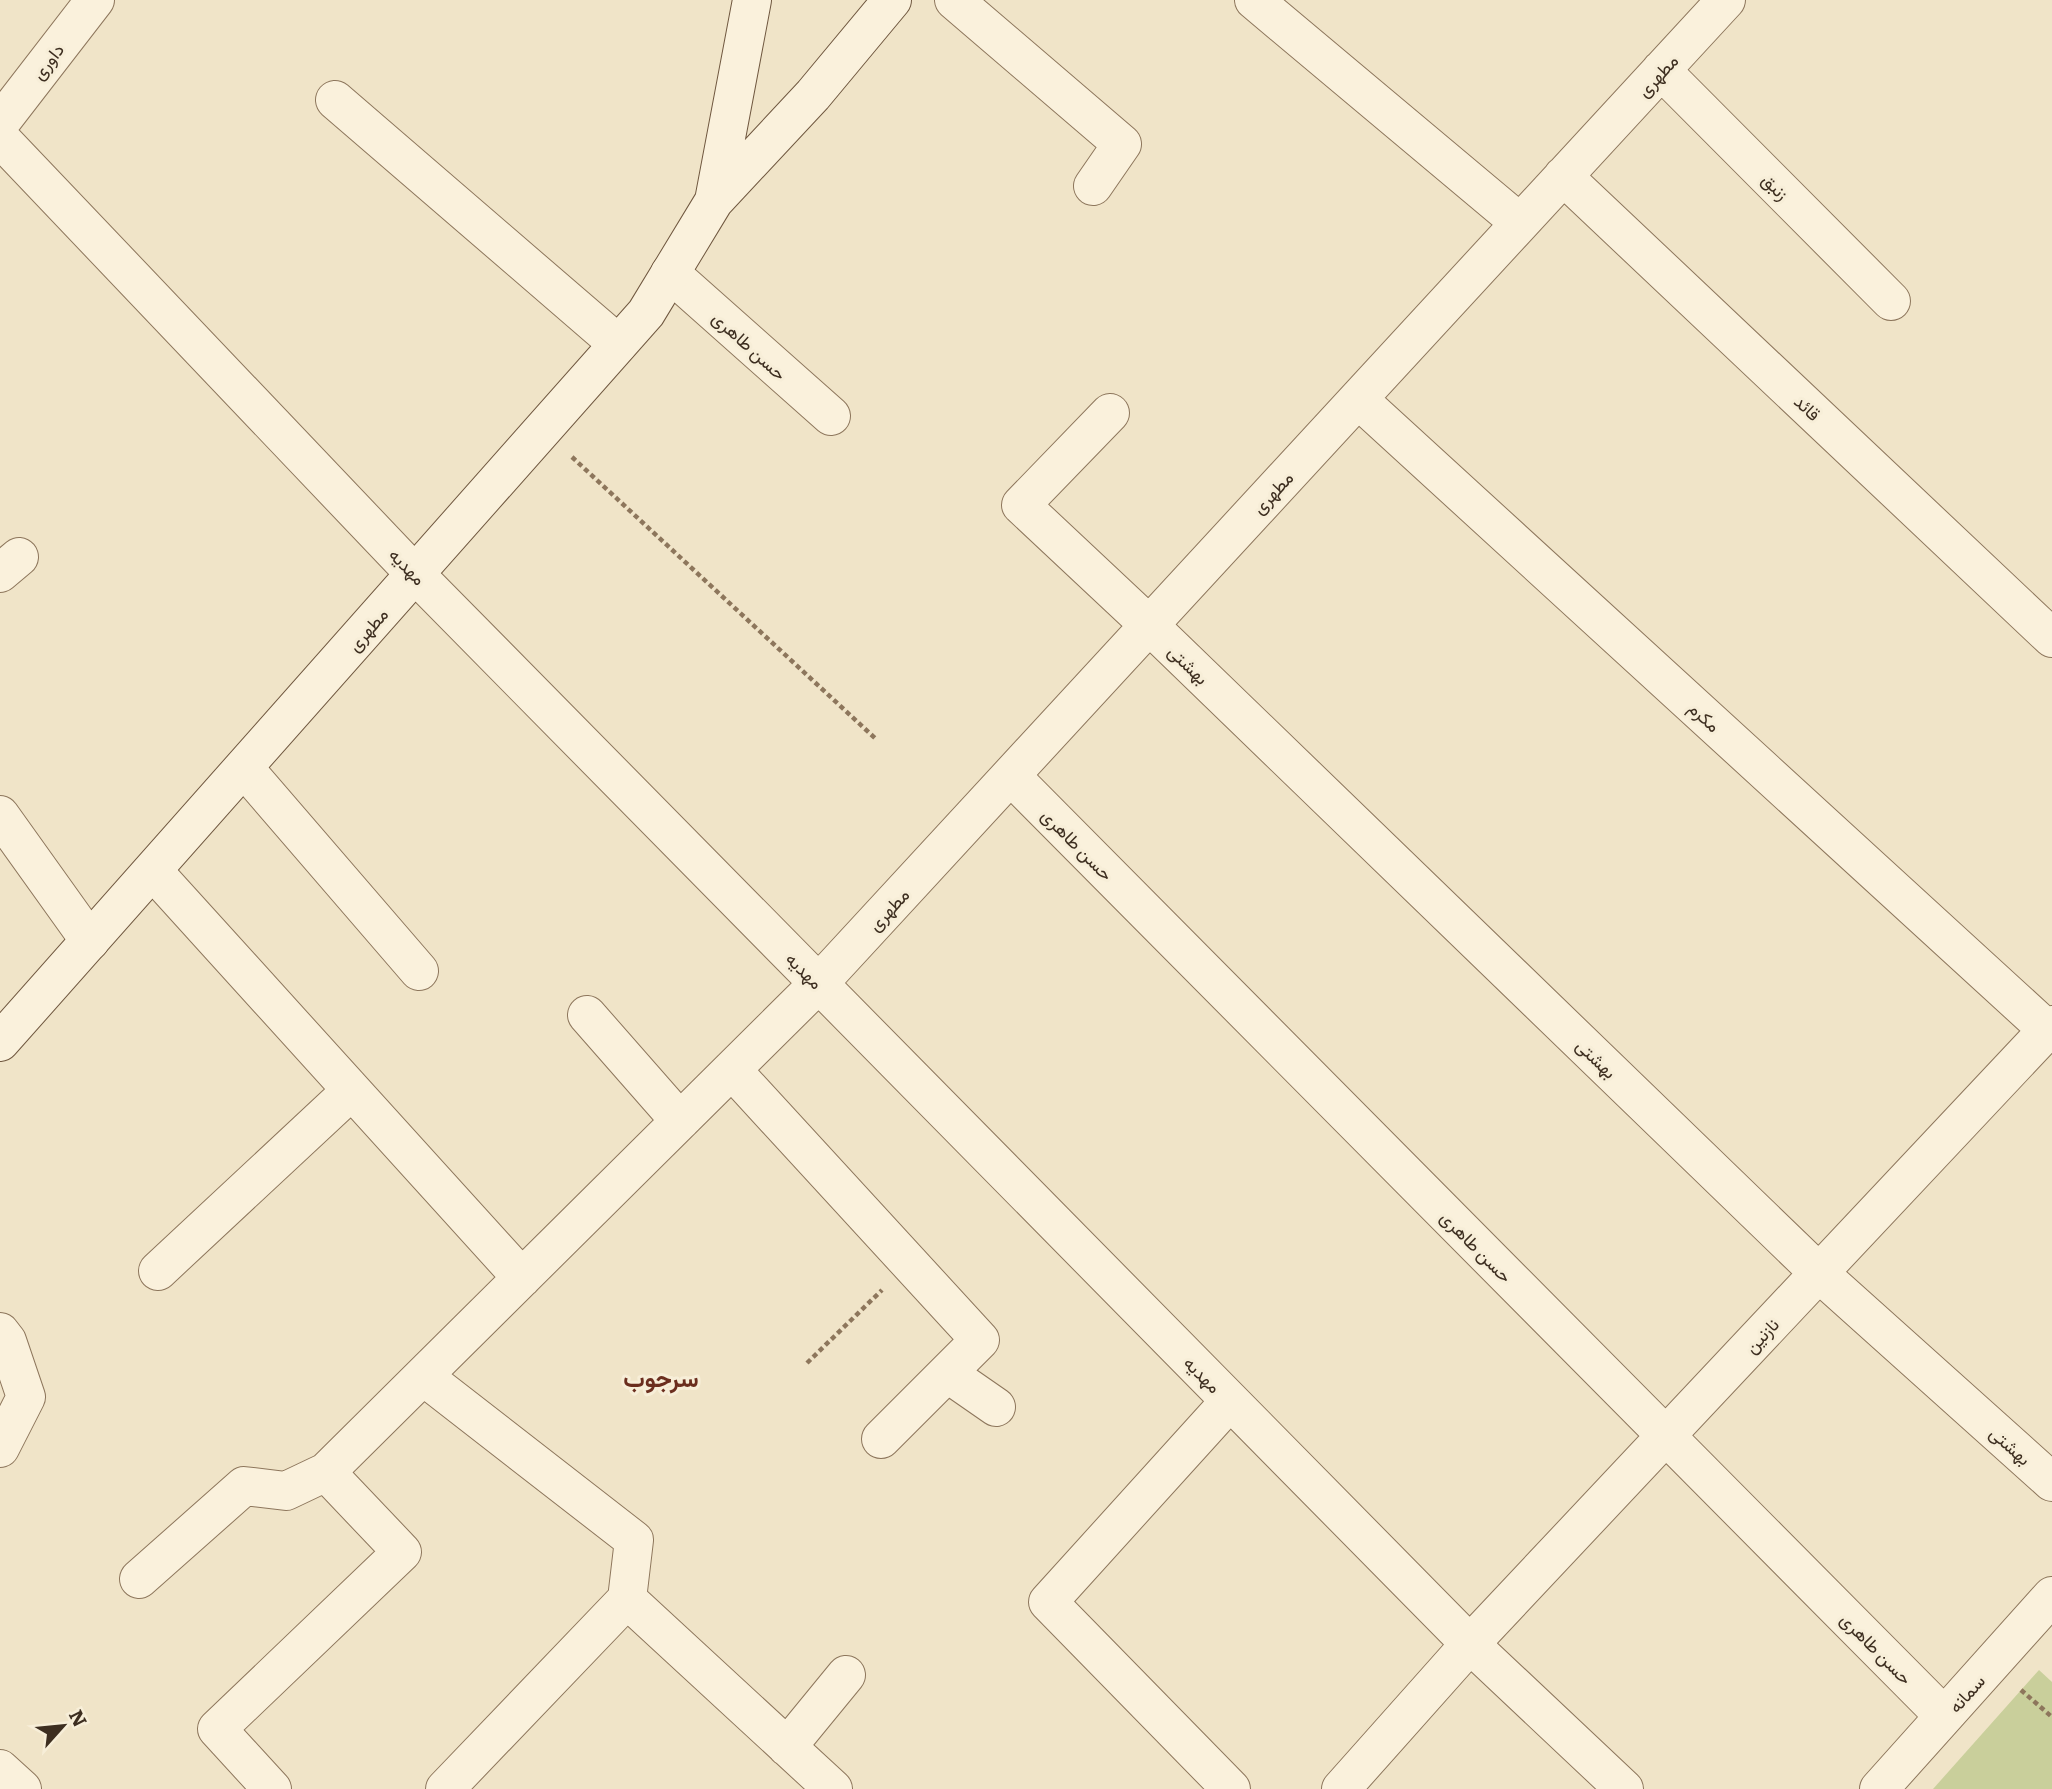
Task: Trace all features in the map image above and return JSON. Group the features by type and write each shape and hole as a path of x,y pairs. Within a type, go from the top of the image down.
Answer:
{"street":[{"name":"داوری","path":"0,123 95,0"},
{"path":"714,201 752,0"},
{"path":"714,201 813,96 892,0"},
{"path":"954,0 1122,145 1093,186"},
{"path":"1254,0 1520,223"},
{"name":"مطهری","path":"139,1579 244,1486 286,1491 326,1472 819,984 1726,0"},
{"name":"زنبق","path":"1661,70 1891,301"},
{"path":"335,100 618,344"},
{"name":"مهدیه","path":"0,138 415,574 1470,1644 1624,1789"},
{"name":"قائد","path":"1563,176 2052,638"},
{"name":"مطهری","path":"0,1042 646,313 714,201"},
{"name":"حسن طاهری","path":"670,274 831,416"},
{"name":"مکرم","path":"1358,399 2051,1029"},
{"name":"بهشتی","path":"1110,413 1021,505 1149,625 1819,1273 2052,1482"},
{"path":"244,768 419,971"},
{"name":"حسن طاهری","path":"1011,776 1944,1716"},
{"path":"0,815 90,941"},
{"path":"153,871 522,1278"},
{"path":"587,1015 680,1121"},
{"name":"نازنین","path":"1341,1789 1470,1644 2051,1029"},
{"path":"732,1070 980,1340 881,1439"},
{"path":"158,1270 351,1091"},
{"path":"0,1332 7,1341 26,1397 0,1448"},
{"path":"947,1373 996,1407"},
{"path":"423,1376 634,1540 627,1599 445,1789"},
{"path":"1230,1401 1048,1602 1231,1789"},
{"path":"272,1789 217,1729 402,1552 326,1472"},
{"name":"سمانه","path":"1880,1789 2052,1596"},
{"path":"627,1599 833,1789"},
{"path":"787,1747 846,1675"},
{"path":"0,1769 22,1789"}],"path":[{"path":"543,430 877,740"},
{"path":"807,1363 909,1264"}],"green space":[{"path":"2039,1670 2052,1682 2052,1789 1933,1789"}],"district":[{"name":"سرجوب","path":"661,1376"}]}
